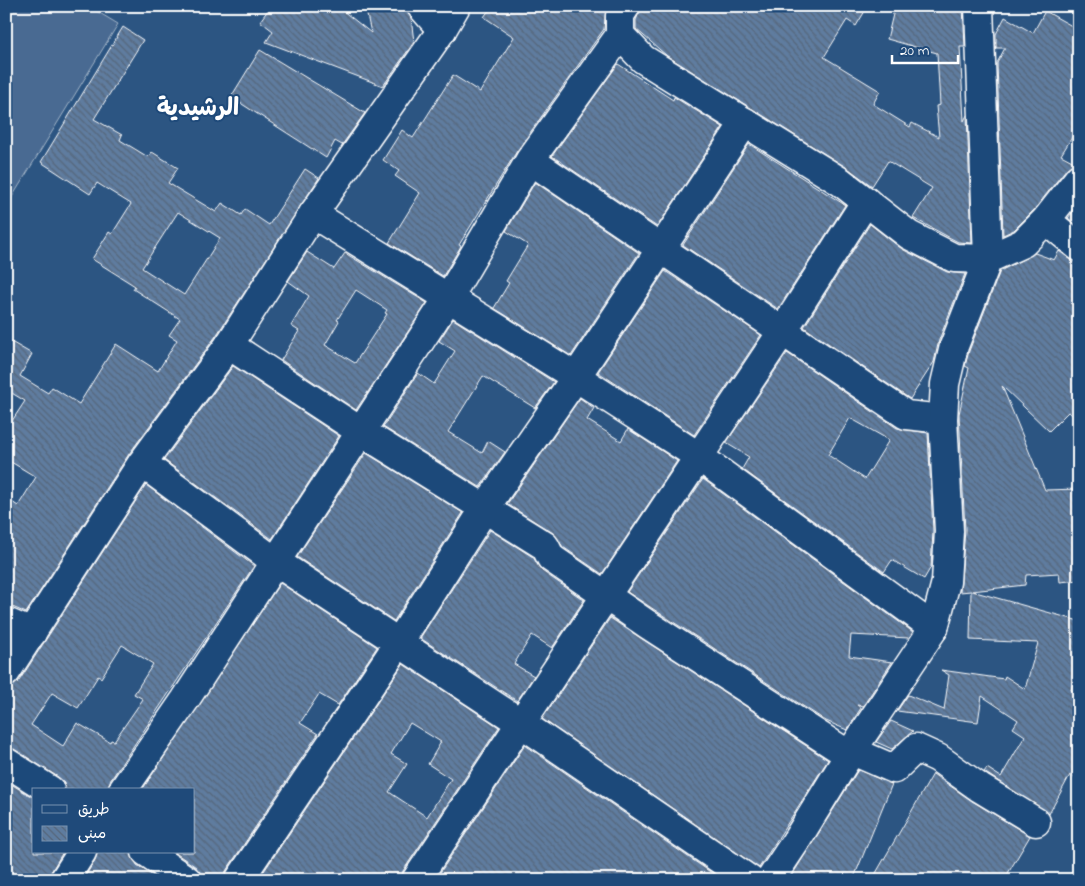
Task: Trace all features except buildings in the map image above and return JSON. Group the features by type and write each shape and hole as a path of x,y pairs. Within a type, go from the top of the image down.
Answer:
{"street":[{"path":"421,6 442,30"},
{"path":"6,672 142,463 229,345 313,214 442,30 456,6"},
{"path":"124,788 276,562 449,297 530,160 620,35 620,15 626,6"},
{"path":"770,880 796,842 849,755 934,628 946,582 949,531 943,419 945,384 954,346 988,259 979,6"},
{"path":"620,35 643,59 840,182 909,235 954,258 988,259 1023,243 1046,220 1079,178"},
{"path":"239,880 398,644 485,508 576,377 745,122"},
{"path":"530,160 661,247 782,332 906,415 943,419"},
{"path":"416,880 782,332 866,201"},
{"path":"313,214 449,297 698,456 934,628"},
{"path":"1046,220 1079,247"},
{"path":"229,345 360,431 545,546 551,558 647,624 849,755 857,753 894,769 916,748 938,758 980,788 1036,822"},
{"path":"142,463 276,562 398,644 521,723 750,880"},
{"path":"6,622 32,633"},
{"path":"6,762 47,788"},
{"path":"64,880 81,854"},
{"path":"149,854 187,880"}],"shaded area":[{"path":"6,6 88,6 118,24 6,207"}],"district":[{"name":"الرشيدية","path":"198,107"}]}
